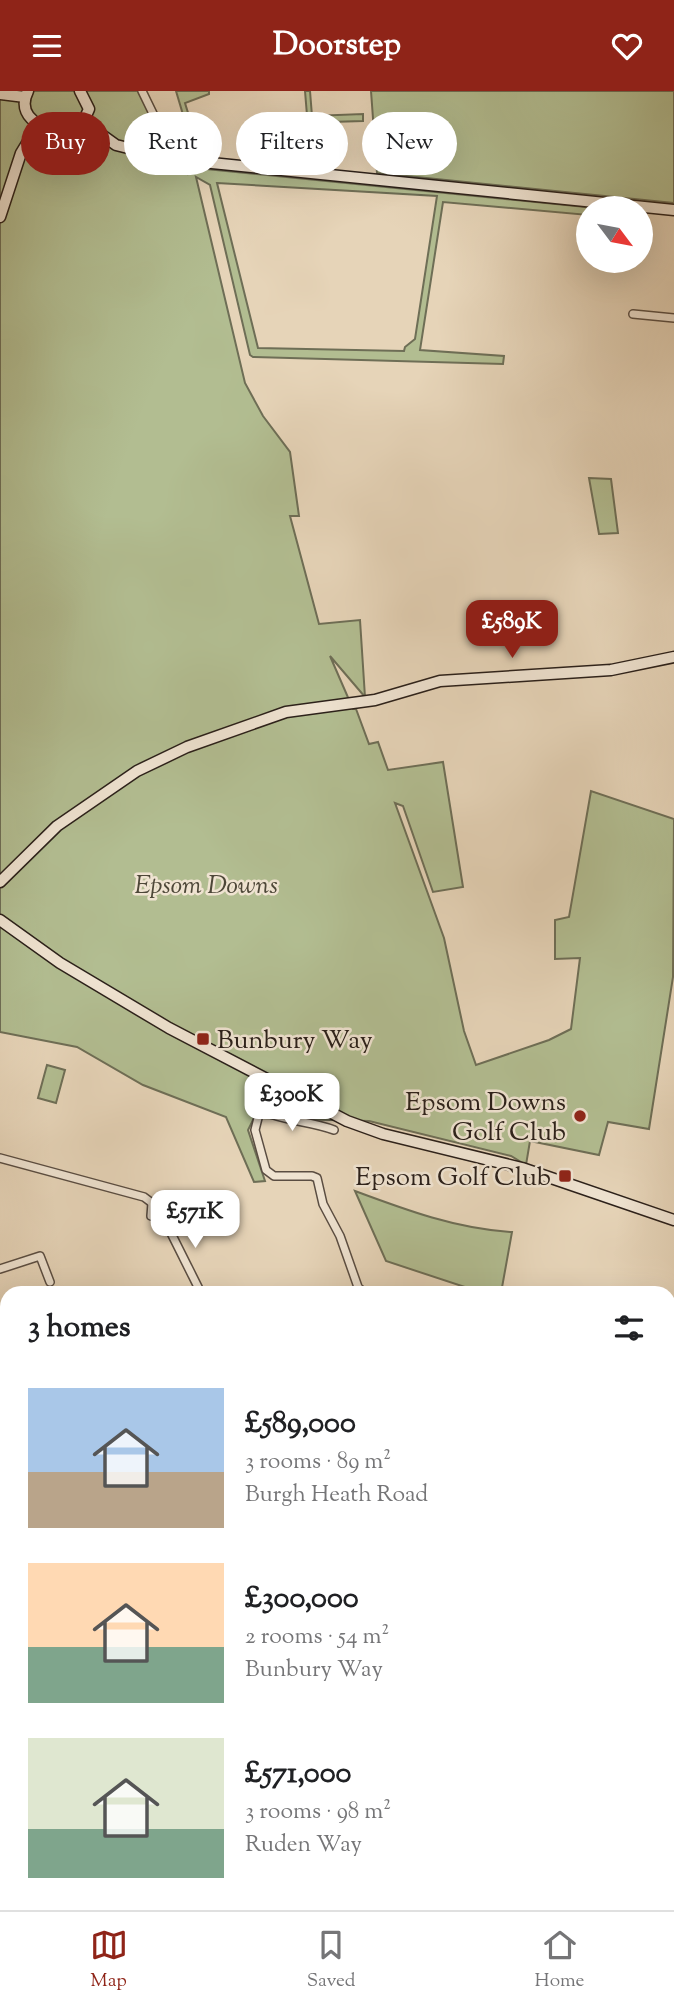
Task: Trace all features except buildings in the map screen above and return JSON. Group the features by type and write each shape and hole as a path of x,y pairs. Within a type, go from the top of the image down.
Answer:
{"main road":[{"path":"80,91 89,103"},
{"path":"87,112 94,91"},
{"path":"0,94 26,94 26,112"},
{"path":"0,216 21,153"},
{"path":"222,163 674,211"},
{"path":"0,882 66,818 137,771 187,747 286,712 375,700 440,681 611,670 674,657"},
{"path":"0,920 60,963 169,1027 347,1121 383,1134 522,1168 674,1220"}],"street":[{"path":"142,91 152,112"},
{"path":"633,314 674,318"},
{"path":"274,1083 260,1110 255,1130 266,1170 271,1176 317,1178 323,1204 340,1235 357,1286"},
{"path":"260,1110 274,1116 309,1121 334,1131"},
{"path":"0,1158 144,1198 152,1203"},
{"path":"152,1203 159,1200 166,1202 169,1213 164,1219"},
{"path":"152,1203 151,1216 164,1219"},
{"path":"164,1219 198,1286"},
{"path":"0,1269 40,1256 50,1282"}],"green space":[{"name":"Epsom Downs Golf Club","path":"0,91 138,91 149,112 124,112 124,175 222,175 222,171 236,172 236,175 266,175 576,206 576,214 443,202 420,350 504,356 503,364 253,357 250,355 210,185 196,177 245,383 263,416 290,452 299,516 290,516 319,624 360,620 365,697 330,656 353,709 356,709 369,744 378,742 388,770 443,762 463,887 433,892 403,806 395,803 444,938 464,1031 476,1065 549,1040 571,1029 580,958 555,959 555,920 569,917 591,791 674,819 673,977 649,1129 608,1122 599,1155 530,1141 526,1165 511,1156 369,1121 254,1118 248,1130 265,1181 254,1182 226,1117 143,1085 77,1047 0,1032","holes":["217,183 437,196 415,339 404,351 258,348"]},
{"path":"176,91 209,91 209,94 185,103 188,112 182,112"},
{"path":"305,91 310,91 312,112 307,112"},
{"path":"371,91 674,91 674,203 653,201 653,196 605,196 397,175 457,175 457,112 373,112"},
{"path":"362,114 362,121 348,121 348,115"},
{"path":"589,478 611,479 618,533 599,534"},
{"path":"47,1065 65,1070 56,1103 38,1098"},
{"path":"355,1191 452,1223 512,1232 502,1286 462,1286 386,1261"}],"place":[{"name":"Bunbury Way","path":"203,1039"},
{"name":"Epsom Downs Golf Club","path":"580,1116"},
{"name":"Epsom Golf Club","path":"565,1176"}],"park label":[{"name":"Epsom Downs","path":"206,884"}]}
